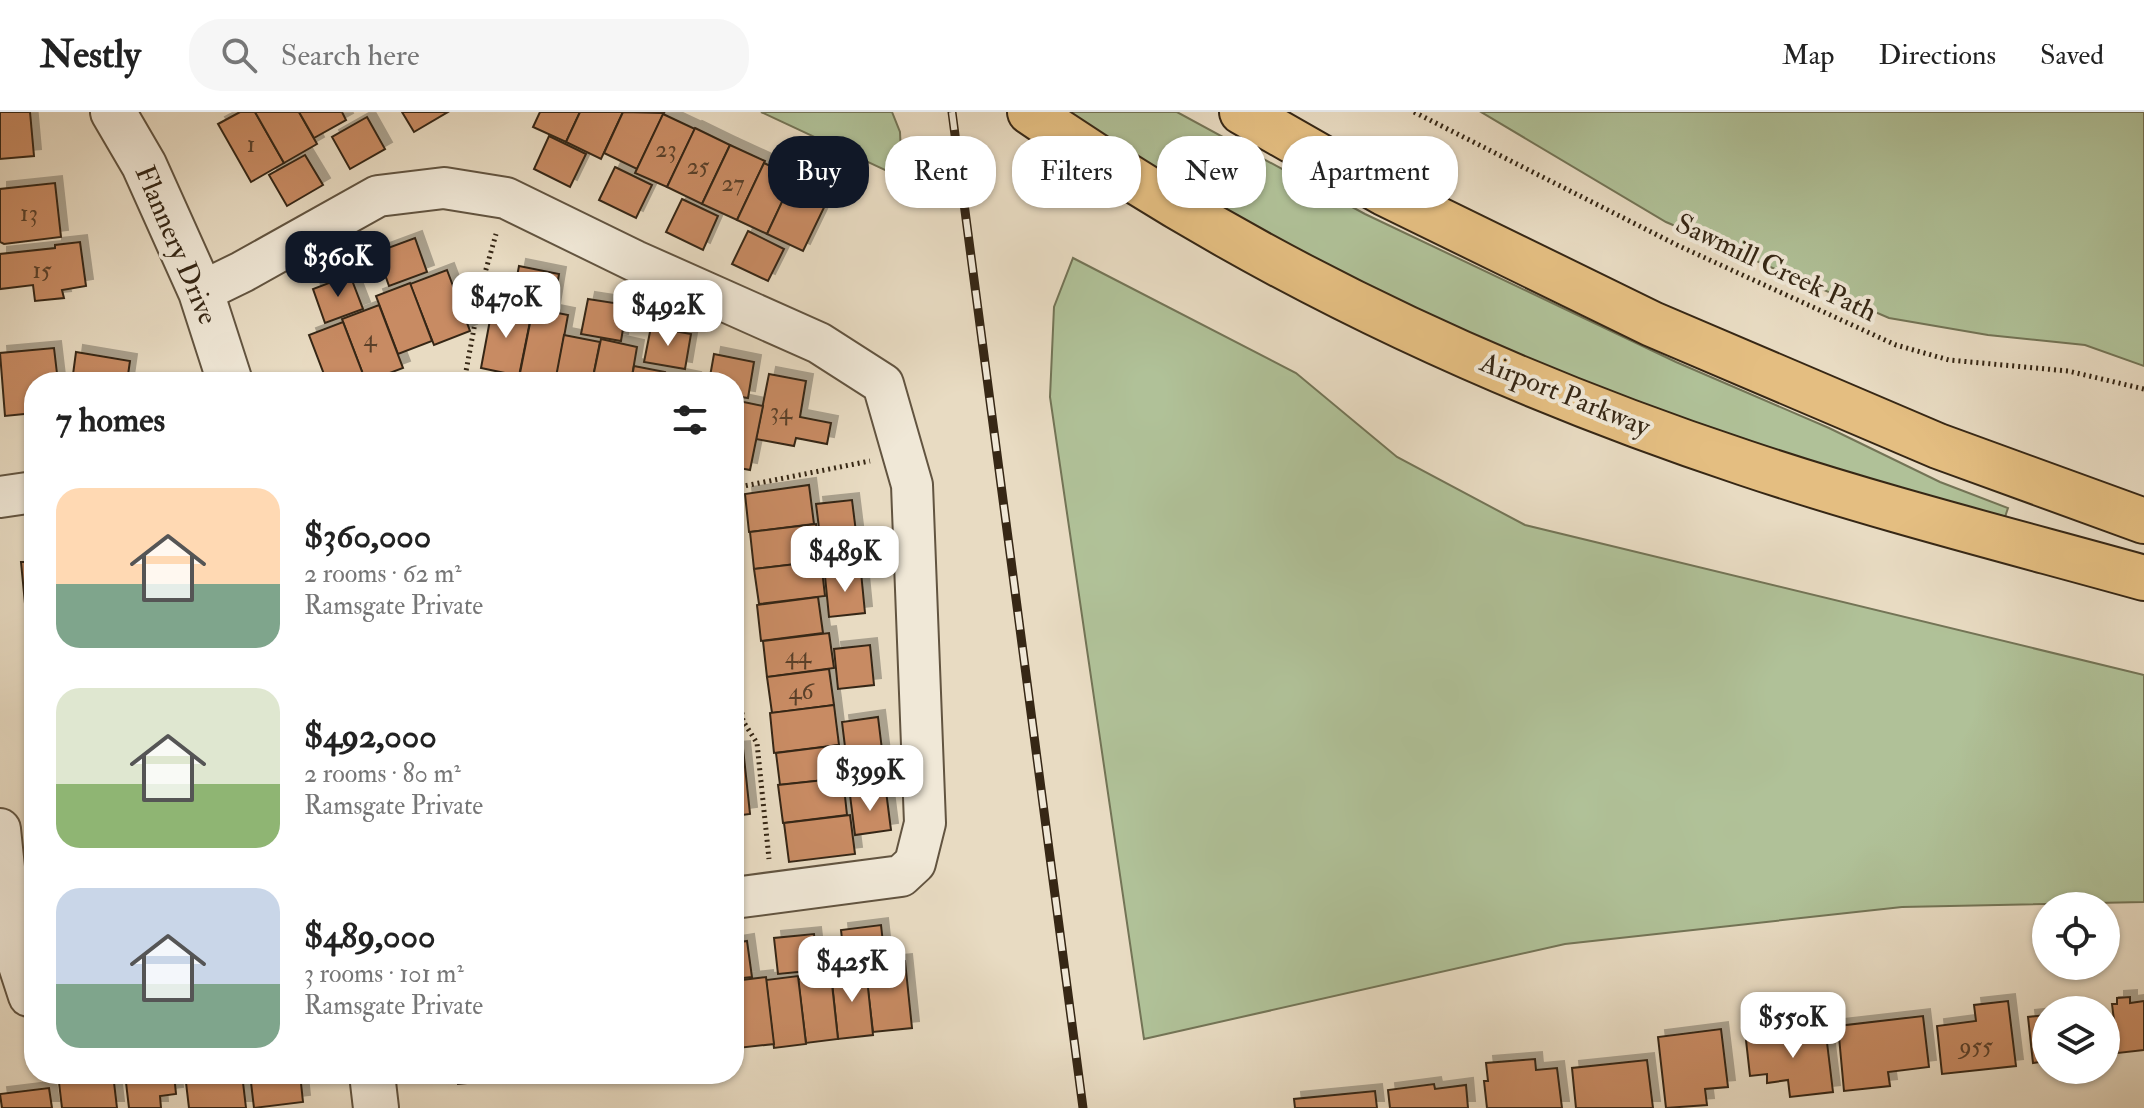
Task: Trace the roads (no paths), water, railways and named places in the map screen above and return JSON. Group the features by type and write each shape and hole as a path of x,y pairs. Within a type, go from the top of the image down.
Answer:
{"highway":[{"name":"Airport Parkway","path":"1030,112 1139,184 1291,273 1525,382 1747,464 2144,578"},
{"path":"1242,112 1384,193 1652,324 1938,446 2144,521"}],"street":[{"name":"Flannery Drive","path":"113,112 144,165 201,292 227,372"},
{"path":"201,292 378,196 444,188 506,198 635,261 819,343 883,384 912,485 925,823 915,863 901,876 744,897"},
{"path":"0,497 24,493"},
{"path":"24,827 0,829 12,944 24,981"},
{"path":"373,1084 376,1108"}],"railway":[{"path":"952,112 1083,1108"}]}
